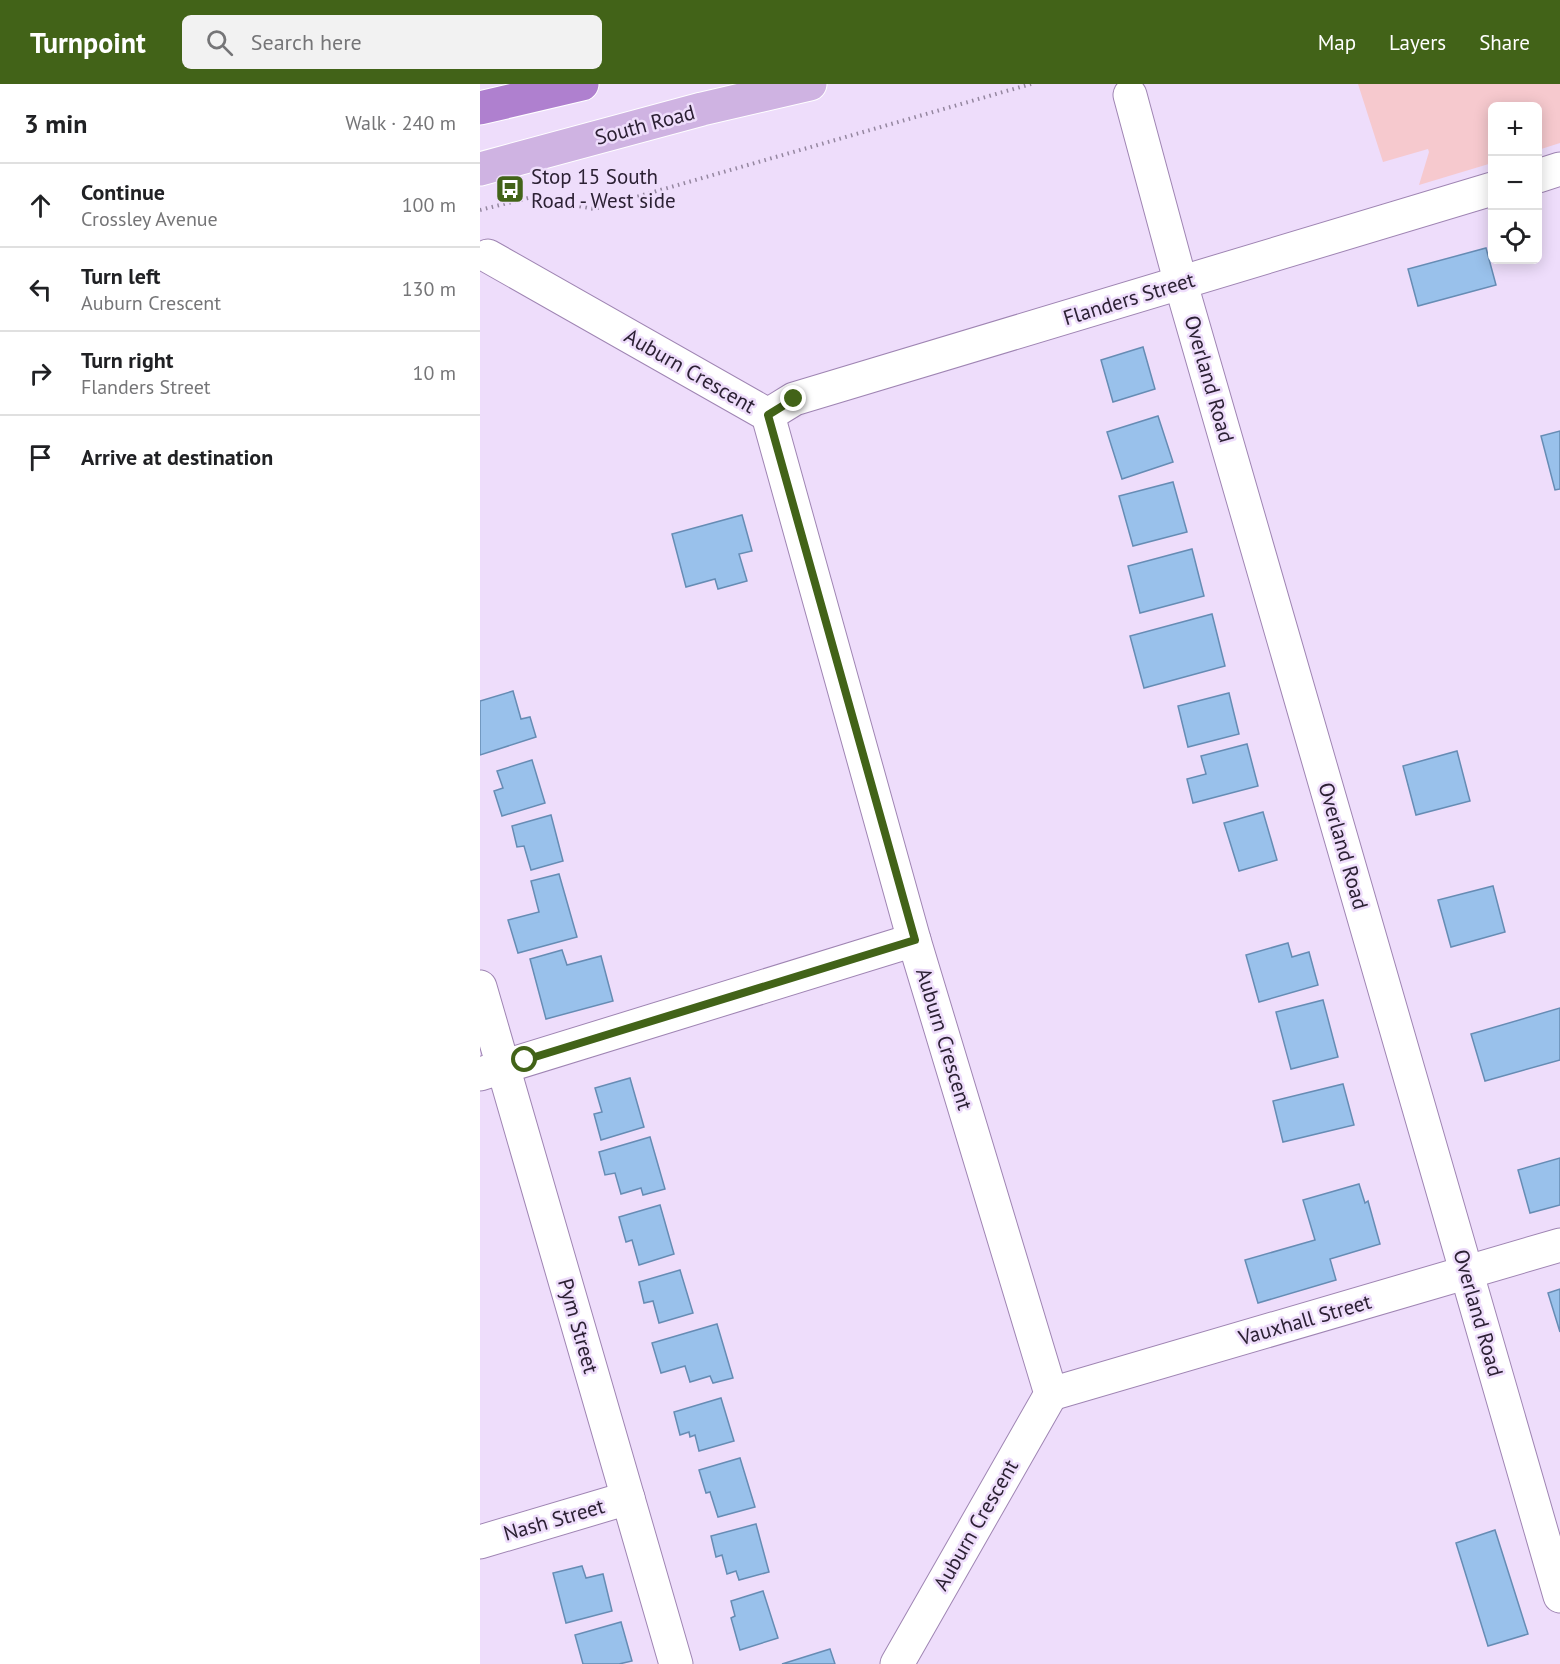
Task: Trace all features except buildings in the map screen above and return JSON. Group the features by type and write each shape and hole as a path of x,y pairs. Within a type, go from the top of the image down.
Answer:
{"highway":[{"path":"480,108 582,84"}],"main road":[{"name":"South Road","path":"480,170 702,109 810,84"}],"street":[{"name":"Overland Road","path":"1130,95 1181,284 1560,1596"},
{"path":"1542,175 1560,169"},
{"name":"Flanders Street","path":"768,415 794,399 1488,190"},
{"name":"Auburn Crescent","path":"488,256 768,415 915,940 1051,1394 897,1664"},
{"path":"492,1071 915,940"},
{"name":"Pym Street","path":"480,987 492,1071 628,1498 676,1664"},
{"name":"Vauxhall Street","path":"1051,1394 1560,1245"},
{"name":"Nash Street","path":"480,1542 628,1498"}],"path":[{"path":"480,210 532,197 594,209 1031,84"}],"shaded area":[{"path":"1358,84 1560,84 1560,143 1542,149 1542,102 1488,102 1488,164 1419,185 1428,149 1383,162"}],"place":[{"name":"Stop 15 South Road - West side","path":"510,189"}],"route":[{"path":"525,1060 915,940 768,415 794,399"}]}
